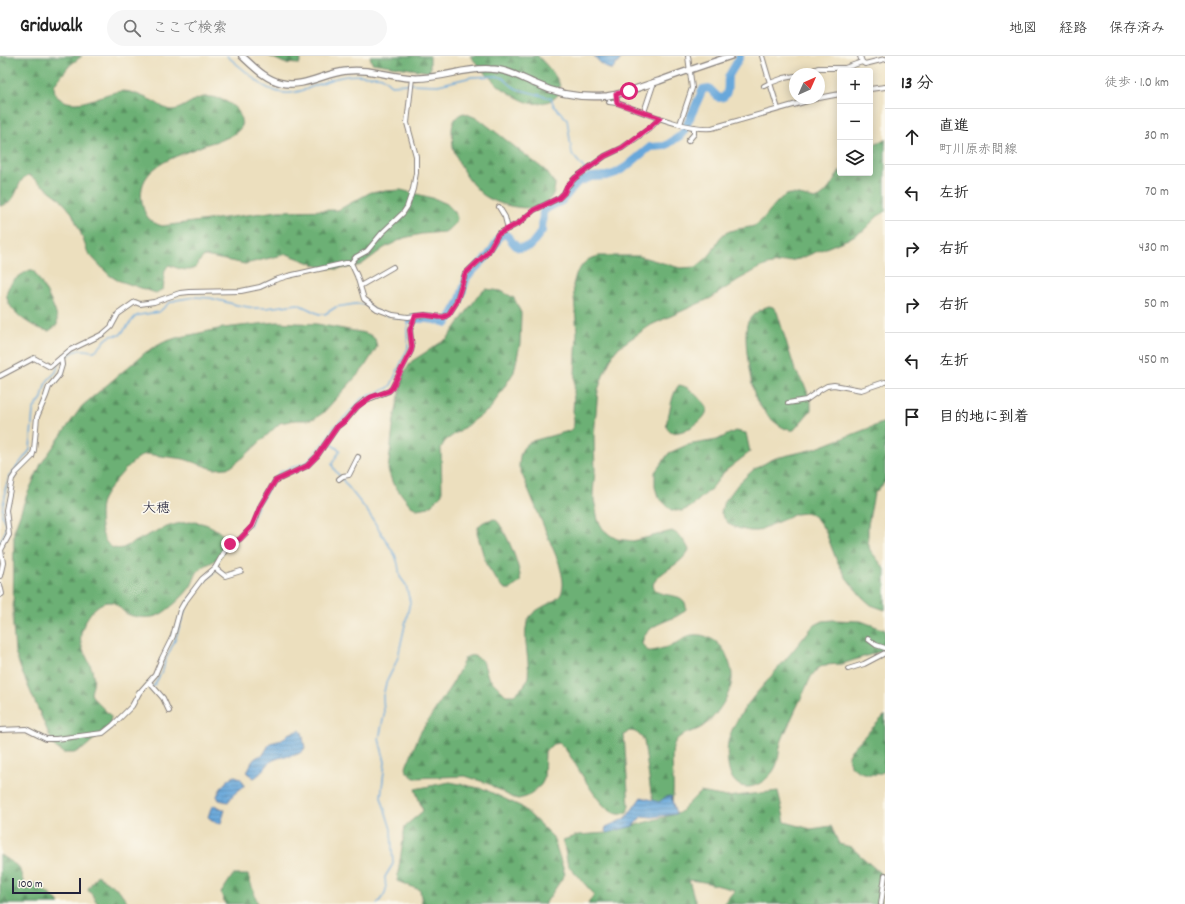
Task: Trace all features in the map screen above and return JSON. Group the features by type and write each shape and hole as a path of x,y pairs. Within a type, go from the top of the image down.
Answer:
{"main road":[{"path":"242,56 270,79 282,83 300,83 338,72 357,70 369,70 412,78 429,78 476,69 491,69 507,72 536,85 560,92 588,96 605,96 616,94 731,56"}],"street":[{"path":"680,124 692,88 688,56"},
{"path":"762,56 778,109"},
{"path":"860,56 862,62"},
{"path":"825,68 846,68 862,62 865,64 885,59"},
{"path":"764,86 789,77"},
{"path":"0,376 34,358 50,367 70,350 103,334 111,327 118,314 135,302 140,304 154,302 180,293 189,292 241,291 260,287 288,276 339,264 351,263 367,251 382,233 403,213 407,207 413,189 416,174 416,156 408,123 412,78"},
{"path":"644,112 654,82"},
{"path":"873,89 885,87"},
{"path":"616,94 617,103"},
{"path":"825,97 837,95"},
{"path":"609,102 617,103 680,124 703,129 712,128 796,104"},
{"path":"351,263 357,276 364,299 377,309 408,317 425,315 444,317 449,314 456,303 465,274 488,252 498,234 519,223 534,210 559,198 564,193 567,186 575,178 605,156 622,148 660,118"},
{"path":"688,141 694,134 694,128"},
{"path":"499,207 506,220 508,229"},
{"path":"360,286 393,267"},
{"path":"0,730 26,729 40,737 49,739 103,733 130,709 139,693 155,675 173,636 182,606 202,579 215,568 227,547 240,539 252,526 261,505 275,481 307,466 317,456 337,427 346,420 357,407 371,397 389,391 392,388 411,351 410,330 415,316"},
{"path":"0,576 3,563 1,550 9,535 6,510 12,479 32,456 34,450 37,417 49,386 59,375 62,365 61,358"},
{"path":"788,403 806,400 827,386 834,385 860,390 885,382"},
{"path":"339,479 343,476 349,475 358,457"},
{"path":"215,568 225,576 241,571"},
{"path":"0,585 1,595"},
{"path":"868,639 876,645 885,648"},
{"path":"848,669 864,664 885,653"},
{"path":"149,682 163,698 169,710"},
{"path":"882,904 885,875"}],"green space":[{"path":"0,56 82,56 70,65 54,85 55,91 59,98 67,102 85,102 122,91 139,95 169,110 178,109 202,97 213,97 230,104 238,111 242,126 231,136 167,160 147,176 143,183 141,192 143,207 150,220 162,226 278,211 338,210 371,192 401,190 436,199 447,204 455,212 457,218 456,223 445,232 421,234 404,238 384,248 361,265 354,267 336,269 321,267 287,254 245,264 205,256 201,259 197,266 191,270 184,270 169,265 165,270 163,289 156,293 117,280 109,275 88,253 72,213 67,207 58,197 29,175 21,181 11,200 7,204 0,206"},
{"path":"269,56 302,56 299,64 284,63"},
{"path":"370,56 430,56 430,72 372,63"},
{"path":"470,56 538,56 557,79 560,89 559,94 546,102 530,103 524,101 498,85"},
{"path":"464,113 479,119 546,171 555,184 552,195 546,203 536,207 525,208 501,203 482,194 472,184 464,172 453,147 453,123 458,116"},
{"path":"885,139 885,212 878,216 864,230 848,239 799,259 767,265 738,280 711,298 651,325 619,347 614,353 604,373 598,390 594,436 595,471 593,494 598,520 603,529 617,539 633,541 672,531 682,539 689,550 681,560 661,575 653,584 659,593 682,599 685,603 686,609 681,614 649,630 642,644 648,651 652,651 676,644 686,637 702,635 719,644 725,652 731,670 732,682 730,689 718,711 702,727 679,737 674,744 672,756 672,802 654,802 651,793 644,741 638,734 632,731 629,731 624,735 629,806 627,812 618,814 608,809 599,800 573,760 559,743 553,744 545,751 544,779 541,785 526,797 518,799 511,797 487,783 465,776 414,778 407,772 406,767 420,733 454,681 465,658 472,656 483,661 488,677 506,695 514,695 527,681 527,623 534,612 560,596 563,588 559,563 519,467 521,451 525,446 532,441 569,431 574,425 573,413 577,333 573,285 576,274 583,264 589,259 599,256 639,256 680,268 696,267 705,260 724,234 754,226 759,223 776,203 786,195 794,194 815,199 827,191 837,176 873,176 873,145"},
{"path":"30,270 33,270 42,284 56,313 57,325 49,331 35,326 20,317 14,311 7,298 7,291 13,281"},
{"path":"486,289 501,291 514,298 521,313 520,344 514,372 490,409 445,441 441,448 442,494 429,507 417,509 411,506 393,484 388,470 394,419 404,373 412,361 448,338 480,293"},
{"path":"769,306 773,307 777,312 795,370 805,386 811,402 811,410 794,430 789,430 778,425 768,416 757,401 752,386 748,362 746,328 748,322 754,314"},
{"path":"277,322 317,324 365,333 375,339 377,347 364,368 323,413 315,418 307,420 295,420 280,423 231,467 214,469 184,459 146,454 134,461 113,484 103,499 100,514 102,532 106,542 112,547 117,549 123,548 170,526 195,522 207,525 218,531 223,535 229,545 219,558 203,567 196,573 191,586 185,594 163,613 143,618 127,614 115,603 110,602 99,605 87,618 82,629 81,645 94,677 91,694 111,716 110,725 83,749 74,753 63,753 54,746 22,672 15,652 13,626 14,531 26,497 41,464 82,406 146,352 164,342 176,338 223,328"},
{"path":"679,385 684,386 691,391 704,403 707,408 700,421 693,426 676,432 670,431 667,426 673,396"},
{"path":"885,422 885,482 874,494 868,525 868,542 870,550 885,569 885,610 871,605 847,579 836,559 825,530 812,515 805,513 796,514 757,531 750,531 730,525 721,513 723,504 738,484 753,470 769,461 814,449"},
{"path":"735,431 746,433 750,452 724,472 712,488 691,507 682,511 671,510 658,497 655,487 655,472 669,453 687,445 717,440"},
{"path":"495,519 508,539 519,569 520,582 511,589 506,589 500,585 486,564 477,533 480,524 488,520"},
{"path":"823,621 861,621 885,630 885,649 842,664 824,665 817,669 811,677 792,716 782,740 774,770 759,784 747,787 741,786 731,776 727,757 729,738 737,720 754,696 813,626"},
{"path":"885,715 885,771 879,774 866,774 859,772 850,763 848,758 850,751"},
{"path":"450,782 484,789 522,807 553,837 565,874 545,904 422,904 420,890 397,881 405,826 423,811 415,789"},
{"path":"778,791 785,822 811,829 831,826 839,844 851,847 880,873 881,904 723,904 735,890 704,882 689,880 696,904 588,904 594,894 568,866 563,840 578,835 607,833 679,813 700,792 727,797"},
{"path":"0,855 19,867 26,891 35,883 60,904 0,904"},
{"path":"97,875 119,890 129,904 98,904 88,889"},
{"path":"233,875 248,875 258,904 225,904 221,893"}],"water":[{"path":"594,56 623,56 613,69 610,69 600,63"},
{"path":"300,730 302,732 305,748 302,751 296,755 273,760 254,778 247,773 252,761 256,757 263,755 270,743 282,740 288,734"},
{"path":"234,776 241,779 244,786 234,794 228,802 219,800 217,796 222,787"},
{"path":"671,796 676,814 652,817 642,816 633,826 607,833 605,831 606,827 626,818 641,797 659,802 666,797"},
{"path":"214,805 225,810 221,823 216,823 208,817 211,808"}],"waterway":[{"path":"227,56 262,85 272,90 288,93 303,90 337,78 353,75 382,77 391,85 438,85 472,77 497,76 503,78 517,89 551,98 554,106 567,119 572,154 591,177"},
{"path":"410,320 428,319 447,323 459,302 467,277 488,256 501,235 507,235 514,245 519,248 530,246 542,231 543,212 562,201 577,183 591,177 607,176 616,173 626,167 650,147 665,146 680,136 684,131 703,89 709,88 719,98 725,96 727,92 728,78 740,56"},
{"path":"63,360 73,352 79,350 94,351 98,349 107,338 114,335 120,335 135,317 139,315 159,312 169,303 176,300 195,297 210,298 254,308 298,304 319,314 325,314 336,307 364,304 389,316"},
{"path":"273,480 280,472 307,462 325,441 335,426 361,399 388,388 391,385 408,348 407,328 410,320 393,317"},
{"path":"0,543 5,532 6,525 2,515 5,490 9,477 30,450 33,410 42,398 45,385 56,372 60,363"},
{"path":"327,442 340,450 332,464 334,469 368,512 395,555 400,577 406,585 410,602 398,657 386,683 383,696 384,715 379,739 385,762 381,797 391,829 393,864 385,877 386,890 377,904"},
{"path":"260,503 268,489"},
{"path":"250,526 258,506"},
{"path":"150,690 163,670 187,604 201,584 216,571"}],"district":[{"name":"大穂","path":"156,509"}],"route":[{"path":"230,544 240,539 252,526 261,505 275,481 307,466 317,456 337,427 352,414 357,407 371,397 389,391 392,388 411,351 410,330 415,316 425,315 444,317 449,314 456,303 465,274 488,252 498,234 519,223 534,210 559,198 564,193 567,186 575,178 605,156 622,148 660,118 617,103 616,94 629,91"}]}
